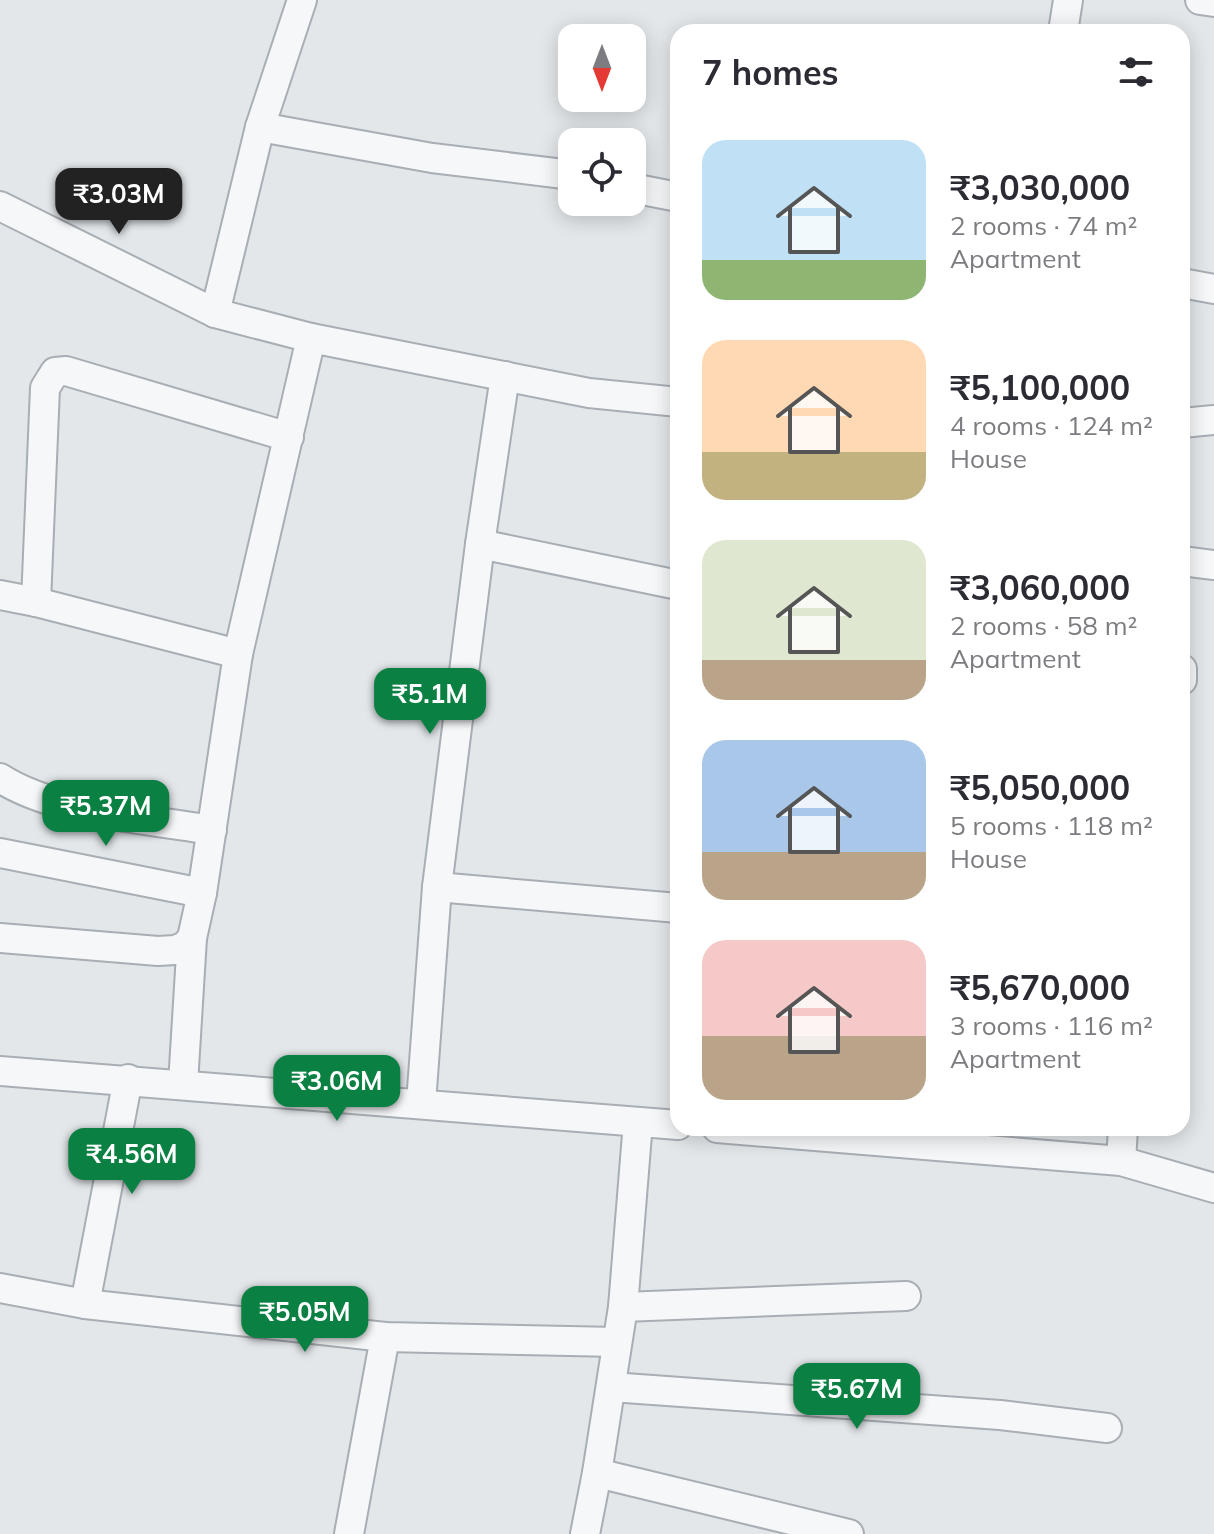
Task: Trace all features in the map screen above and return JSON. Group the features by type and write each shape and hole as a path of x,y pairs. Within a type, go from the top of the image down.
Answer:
{"street":[{"path":"215,313 260,127 302,0"},
{"path":"1064,24 1068,0"},
{"path":"1200,0 1214,2"},
{"path":"260,127 432,158 558,173"},
{"path":"646,191 670,195"},
{"path":"0,206 215,313 311,338 589,393 670,401"},
{"path":"1190,284 1214,289"},
{"path":"183,1084 192,938 202,893 238,654 311,338"},
{"path":"36,602 45,388 55,372 66,371 289,437"},
{"path":"421,1103 437,887 480,544 505,376"},
{"path":"1190,422 1214,420"},
{"path":"480,544 670,583"},
{"path":"1190,562 1214,565"},
{"path":"0,595 238,654"},
{"path":"0,778 20,791 52,803 212,830"},
{"path":"0,853 202,893"},
{"path":"437,887 670,907"},
{"path":"0,938 158,951 175,950 185,946 192,938"},
{"path":"0,1071 670,1124"},
{"path":"85,1304 128,1079"},
{"path":"585,1534 623,1307 638,1122"},
{"path":"872,1136 1121,1161 1214,1188"},
{"path":"1121,1161 1123,1136"},
{"path":"0,1288 85,1304 385,1337 617,1342"},
{"path":"623,1307 906,1296"},
{"path":"349,1534 385,1337"},
{"path":"611,1387 1000,1415 1107,1428"},
{"path":"597,1473 799,1528 849,1534"}]}
